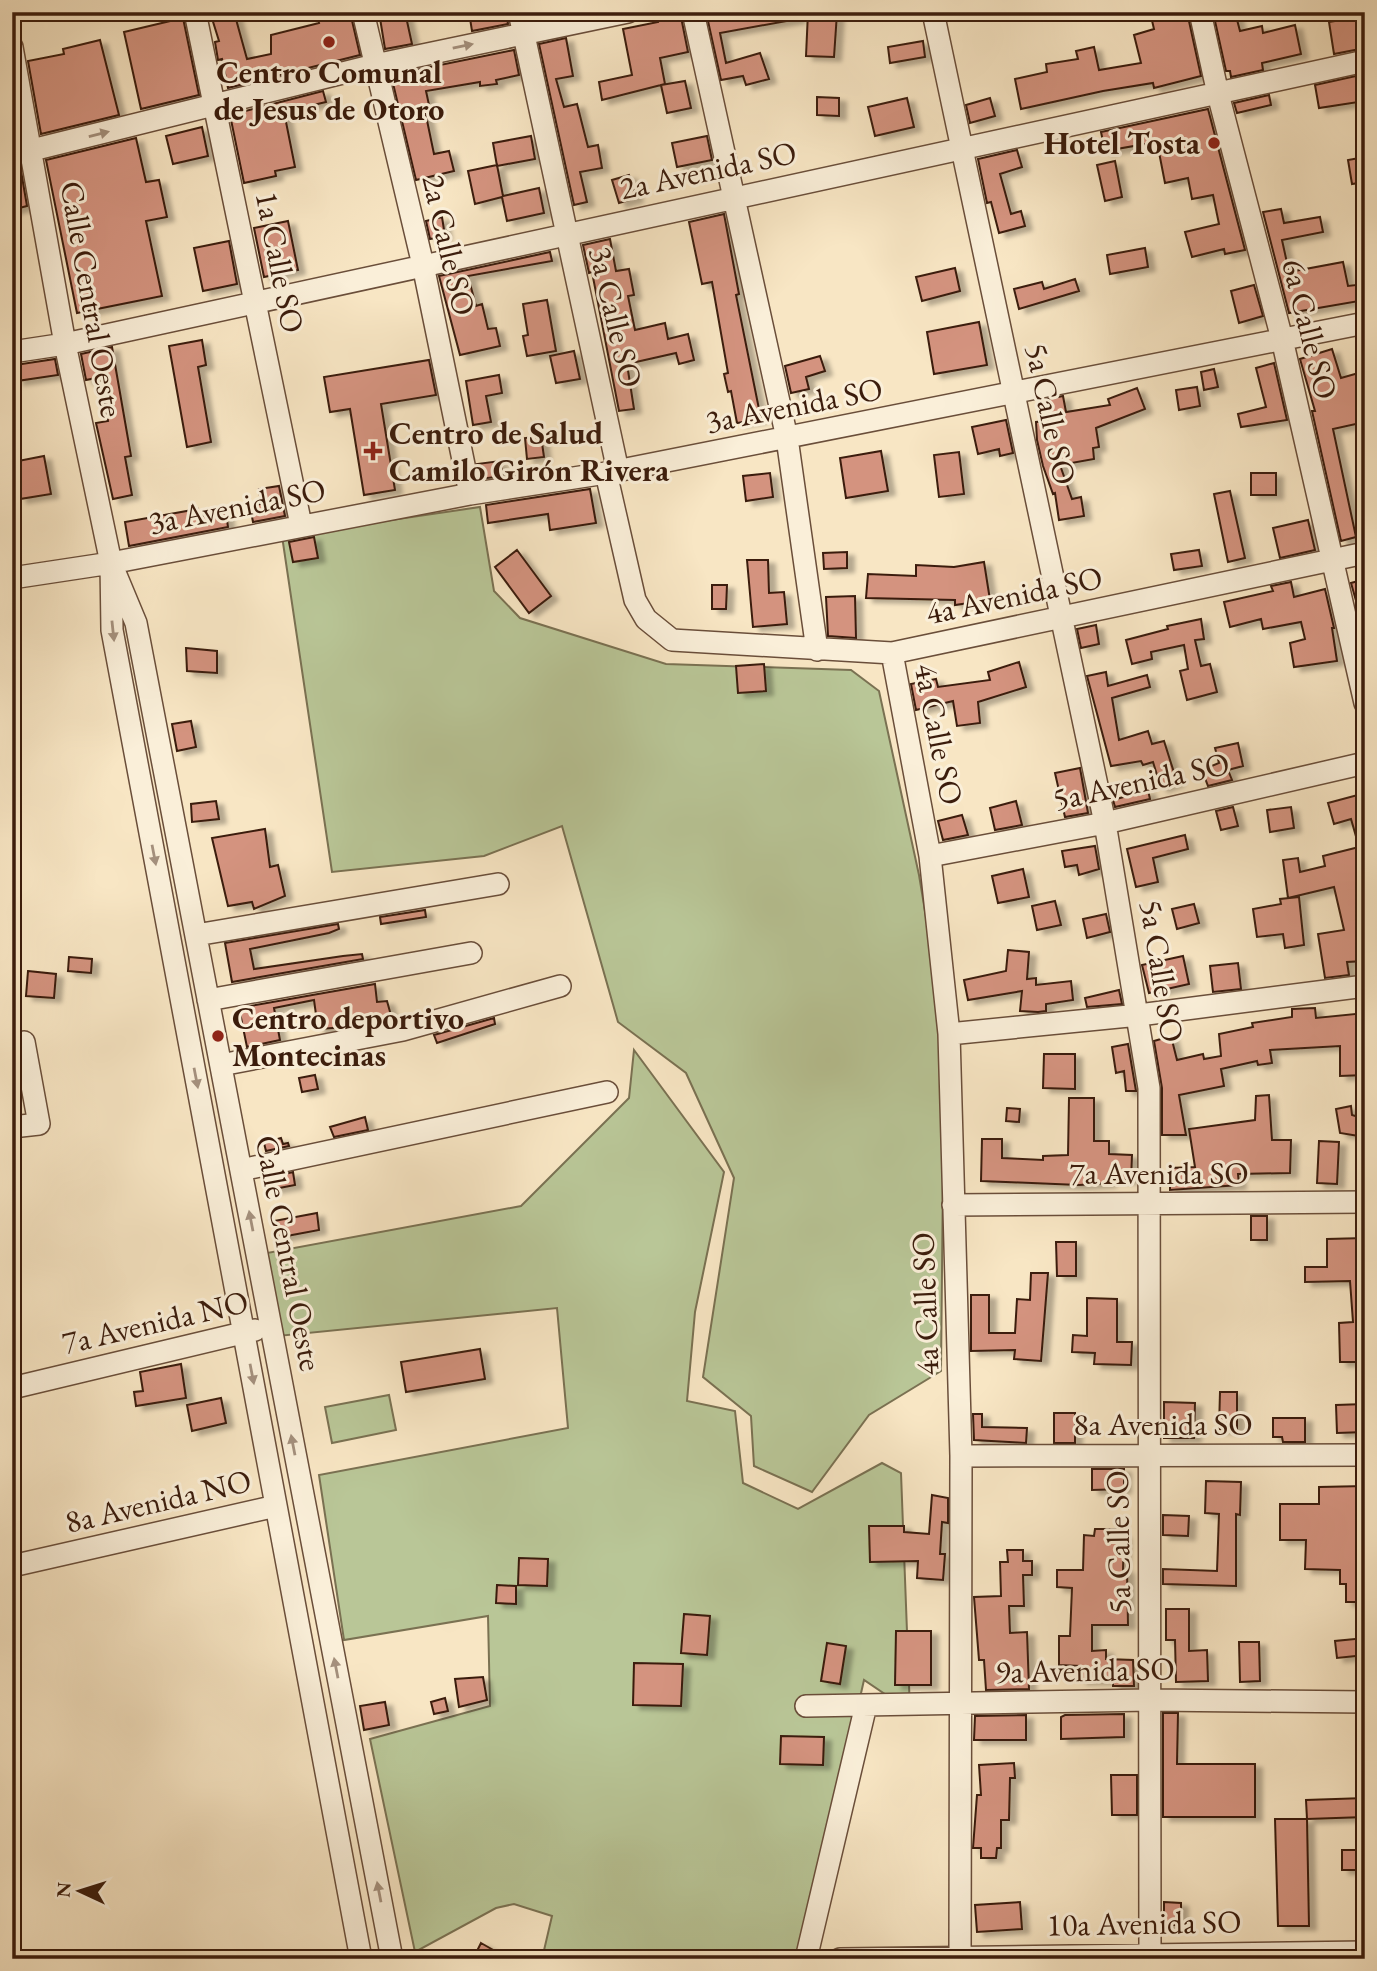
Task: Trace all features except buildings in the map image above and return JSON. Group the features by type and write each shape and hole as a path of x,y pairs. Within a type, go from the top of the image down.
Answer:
{"street":[{"name":"1a Calle SO","path":"195,12 301,525"},
{"name":"2a Calle SO","path":"363,12 422,265 470,494"},
{"path":"22,152 375,65 521,23 628,12"},
{"path":"693,12 787,438 817,650"},
{"name":"5a Calle SO","path":"933,12 1105,823 1149,1088 1150,1957"},
{"name":"6a Calle SO","path":"1200,12 1218,94 1282,339 1365,704"},
{"name":"3a Calle SO","path":"521,23 565,234 635,600 646,619 672,640"},
{"name":"Calle Central Oeste","path":"12,47 22,152 111,563 112,630 361,1959"},
{"name":"2a Avenida SO","path":"12,352 65,344 1365,61"},
{"name":"3a Avenida SO","path":"12,578 111,563 470,494 612,472 1365,323"},
{"name":"4a Avenida SO","path":"672,640 892,653 1365,553"},
{"name":"Calle Central Oeste","path":"111,563 136,622 392,1959"},
{"name":"4a Calle SO","path":"892,653 930,856 948,1034 961,1456 960,1958"},
{"name":"5a Avenida SO","path":"930,856 1105,823 1365,763"},
{"path":"195,935 498,884"},
{"path":"208,1000 471,953"},
{"path":"220,1065 403,1030 560,986"},
{"path":"948,1034 1139,1015 1365,986"},
{"path":"12,1127 39,1124 24,1042"},
{"path":"241,1170 607,1092"},
{"name":"7a Avenida SO","path":"953,1205 1365,1202"},
{"name":"7a Avenida NO","path":"12,1388 271,1327"},
{"name":"8a Avenida SO","path":"961,1456 1365,1455"},
{"name":"8a Avenida NO","path":"12,1566 276,1506"},
{"name":"9a Avenida SO","path":"806,1706 1151,1700 1365,1702"},
{"path":"806,1959 866,1705"},
{"name":"10a Avenida SO","path":"840,1959 1150,1957 1365,1952"}],"green space":[{"path":"480,507 494,591 520,618 666,664 851,670 879,691 919,875 949,1055 944,1072 941,1371 869,1415 812,1492 754,1466 751,1416 703,1377 734,1178 686,1073 618,1022 562,826 484,856 332,872 282,536"},
{"path":"634,1050 724,1172 695,1312 687,1401 735,1411 743,1483 798,1509 882,1463 901,1473 910,1711 864,1680 801,1959 542,1959 552,1916 514,1904 496,1908 415,1952 370,1739 490,1706 488,1616 344,1640 319,1475 568,1428 557,1308 278,1336 267,1253 521,1206 629,1098"},
{"path":"389,1395 396,1430 332,1443 325,1407"}],"place":[{"name":"Centro Comunal de Jesus de Otoro","path":"329,42"},
{"name":"Hotel Tosta","path":"1214,143"},
{"name":"Centro de Salud Camilo Girón Rivera","path":"373,451"},
{"name":"Centro deportivo Montecinas","path":"218,1036"}]}
